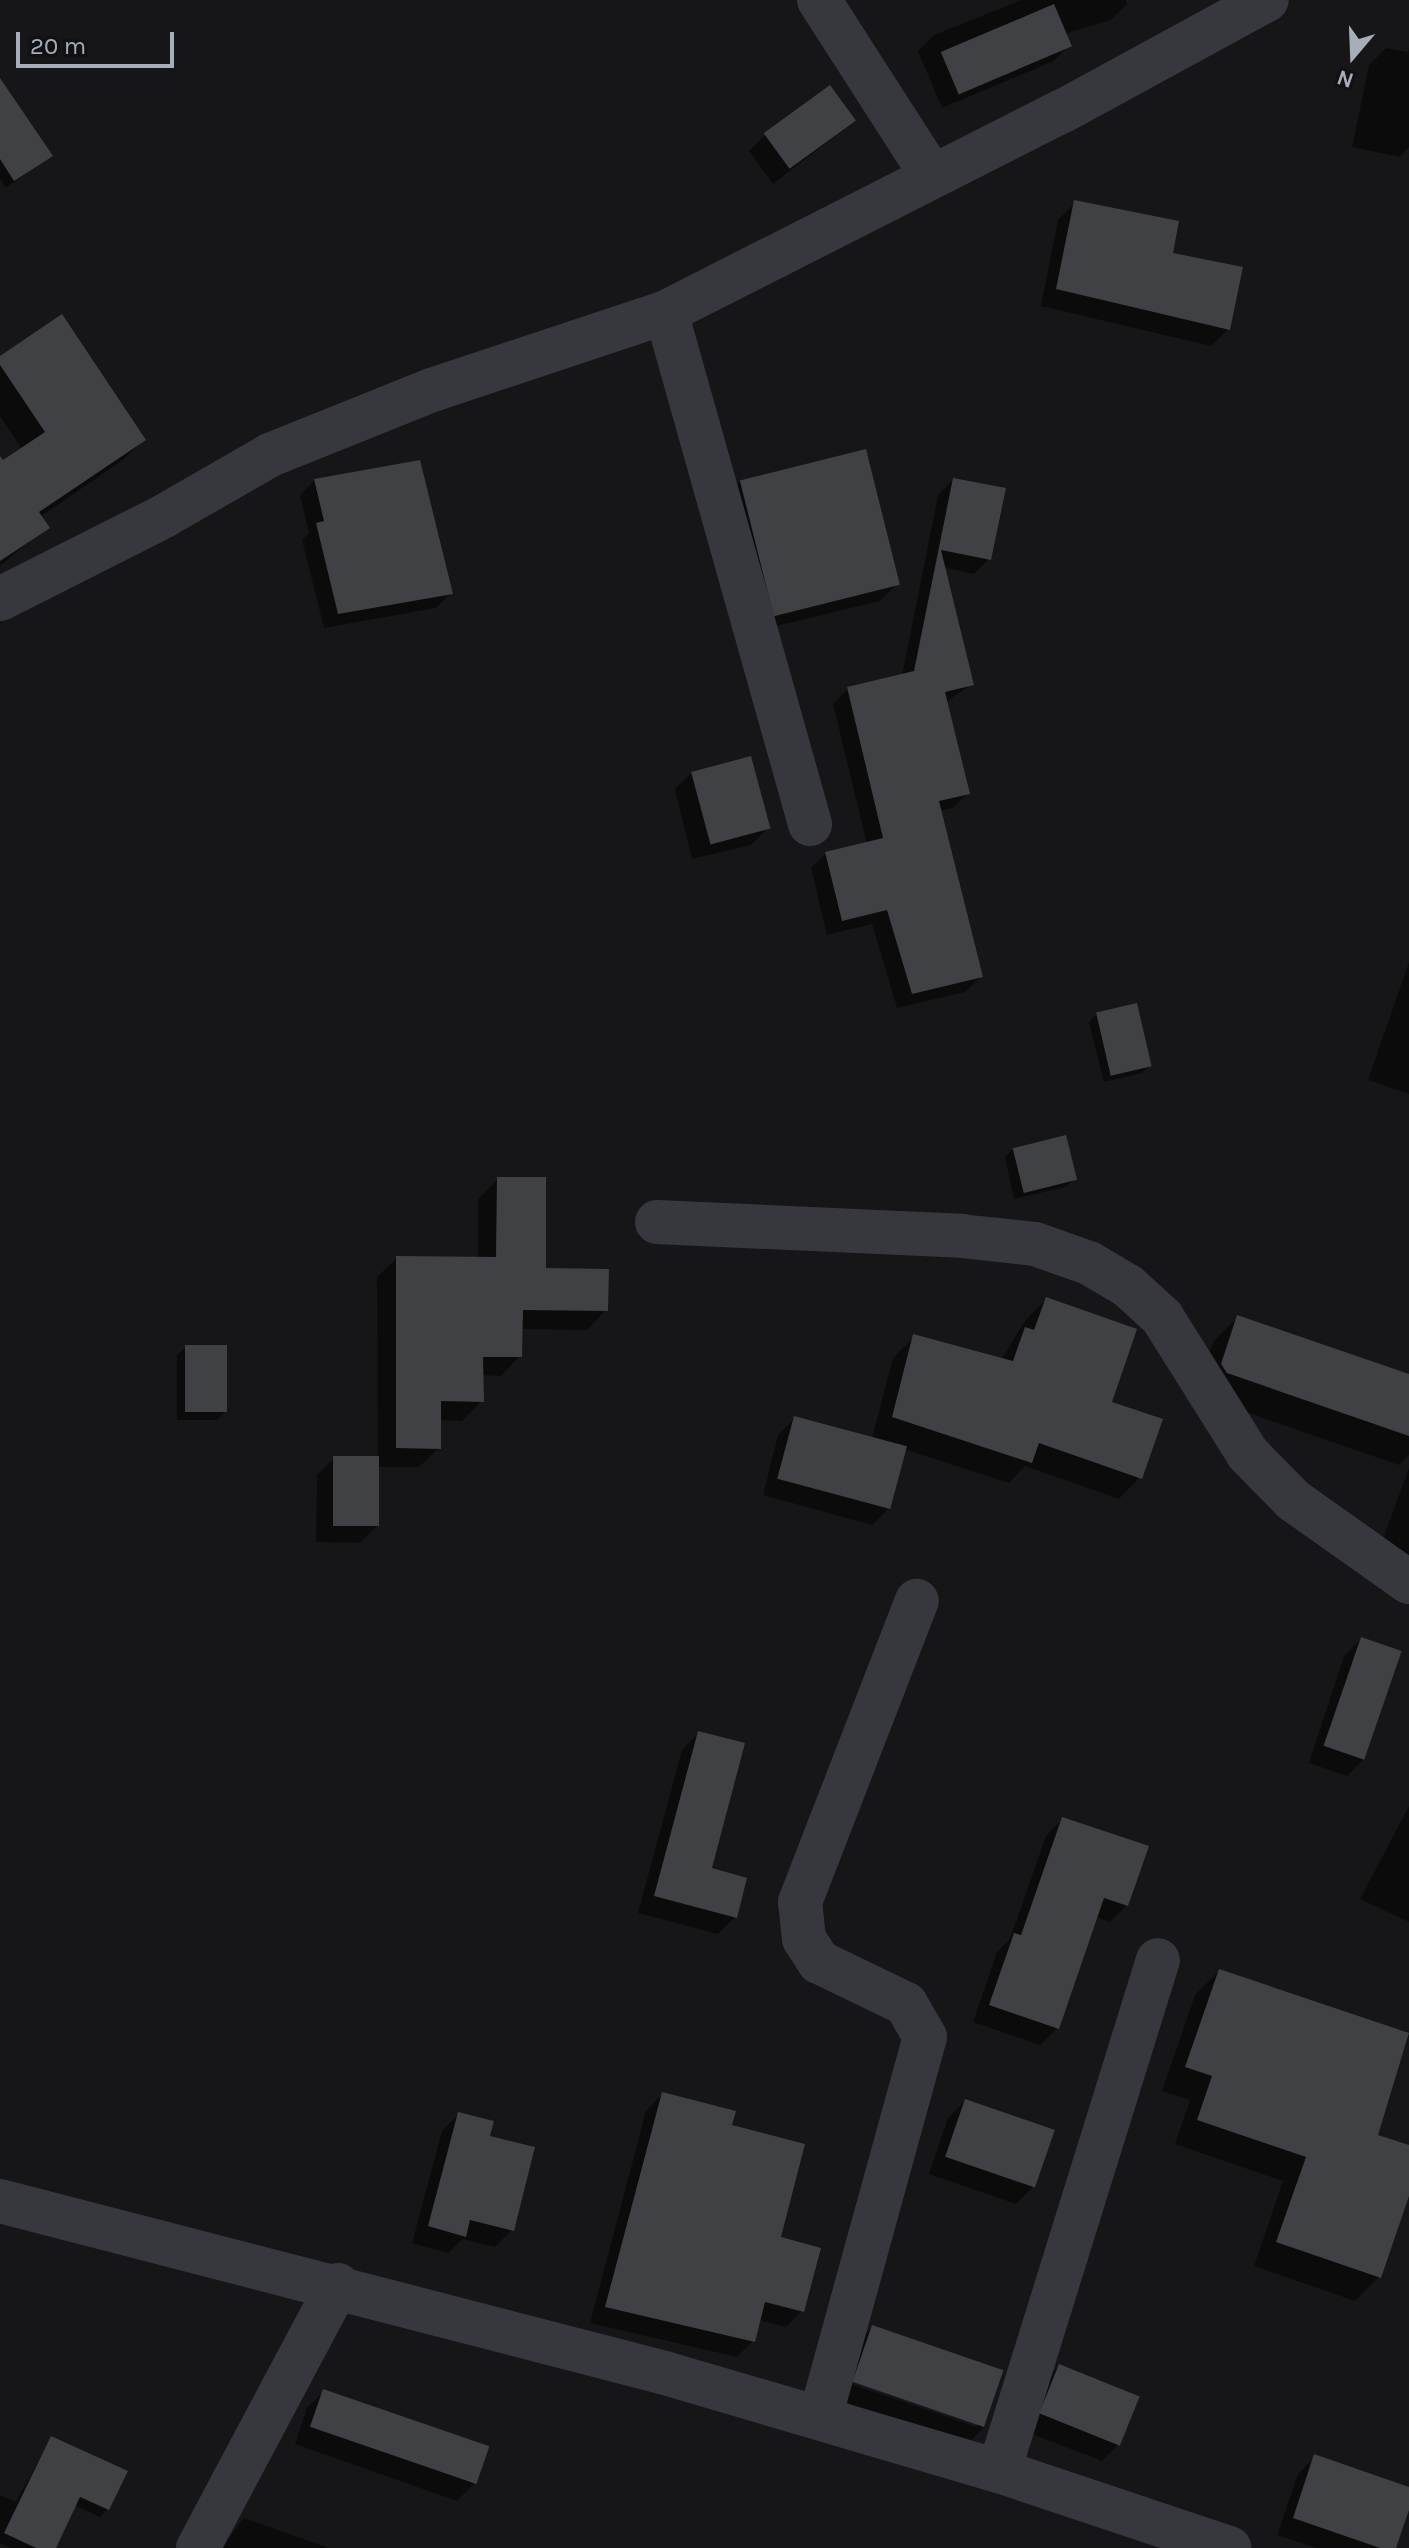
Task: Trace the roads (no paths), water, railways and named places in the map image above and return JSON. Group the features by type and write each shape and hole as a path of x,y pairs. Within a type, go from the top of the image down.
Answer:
{"street":[{"path":"819,0 932,176"},
{"path":"0,599 164,516 270,455 432,390 666,312 1267,0"},
{"path":"666,312 810,824"},
{"path":"657,1222 961,1236 1035,1244 1089,1263 1128,1286 1162,1317 1248,1454 1293,1500 1409,1582"},
{"path":"820,2418 925,2037 906,2004 819,1962 804,1939 800,1902 917,1601"},
{"path":"999,2471 1158,1960"},
{"path":"0,2201 338,2285 820,2418 999,2471 1229,2548"},
{"path":"198,2548 338,2285"}]}
